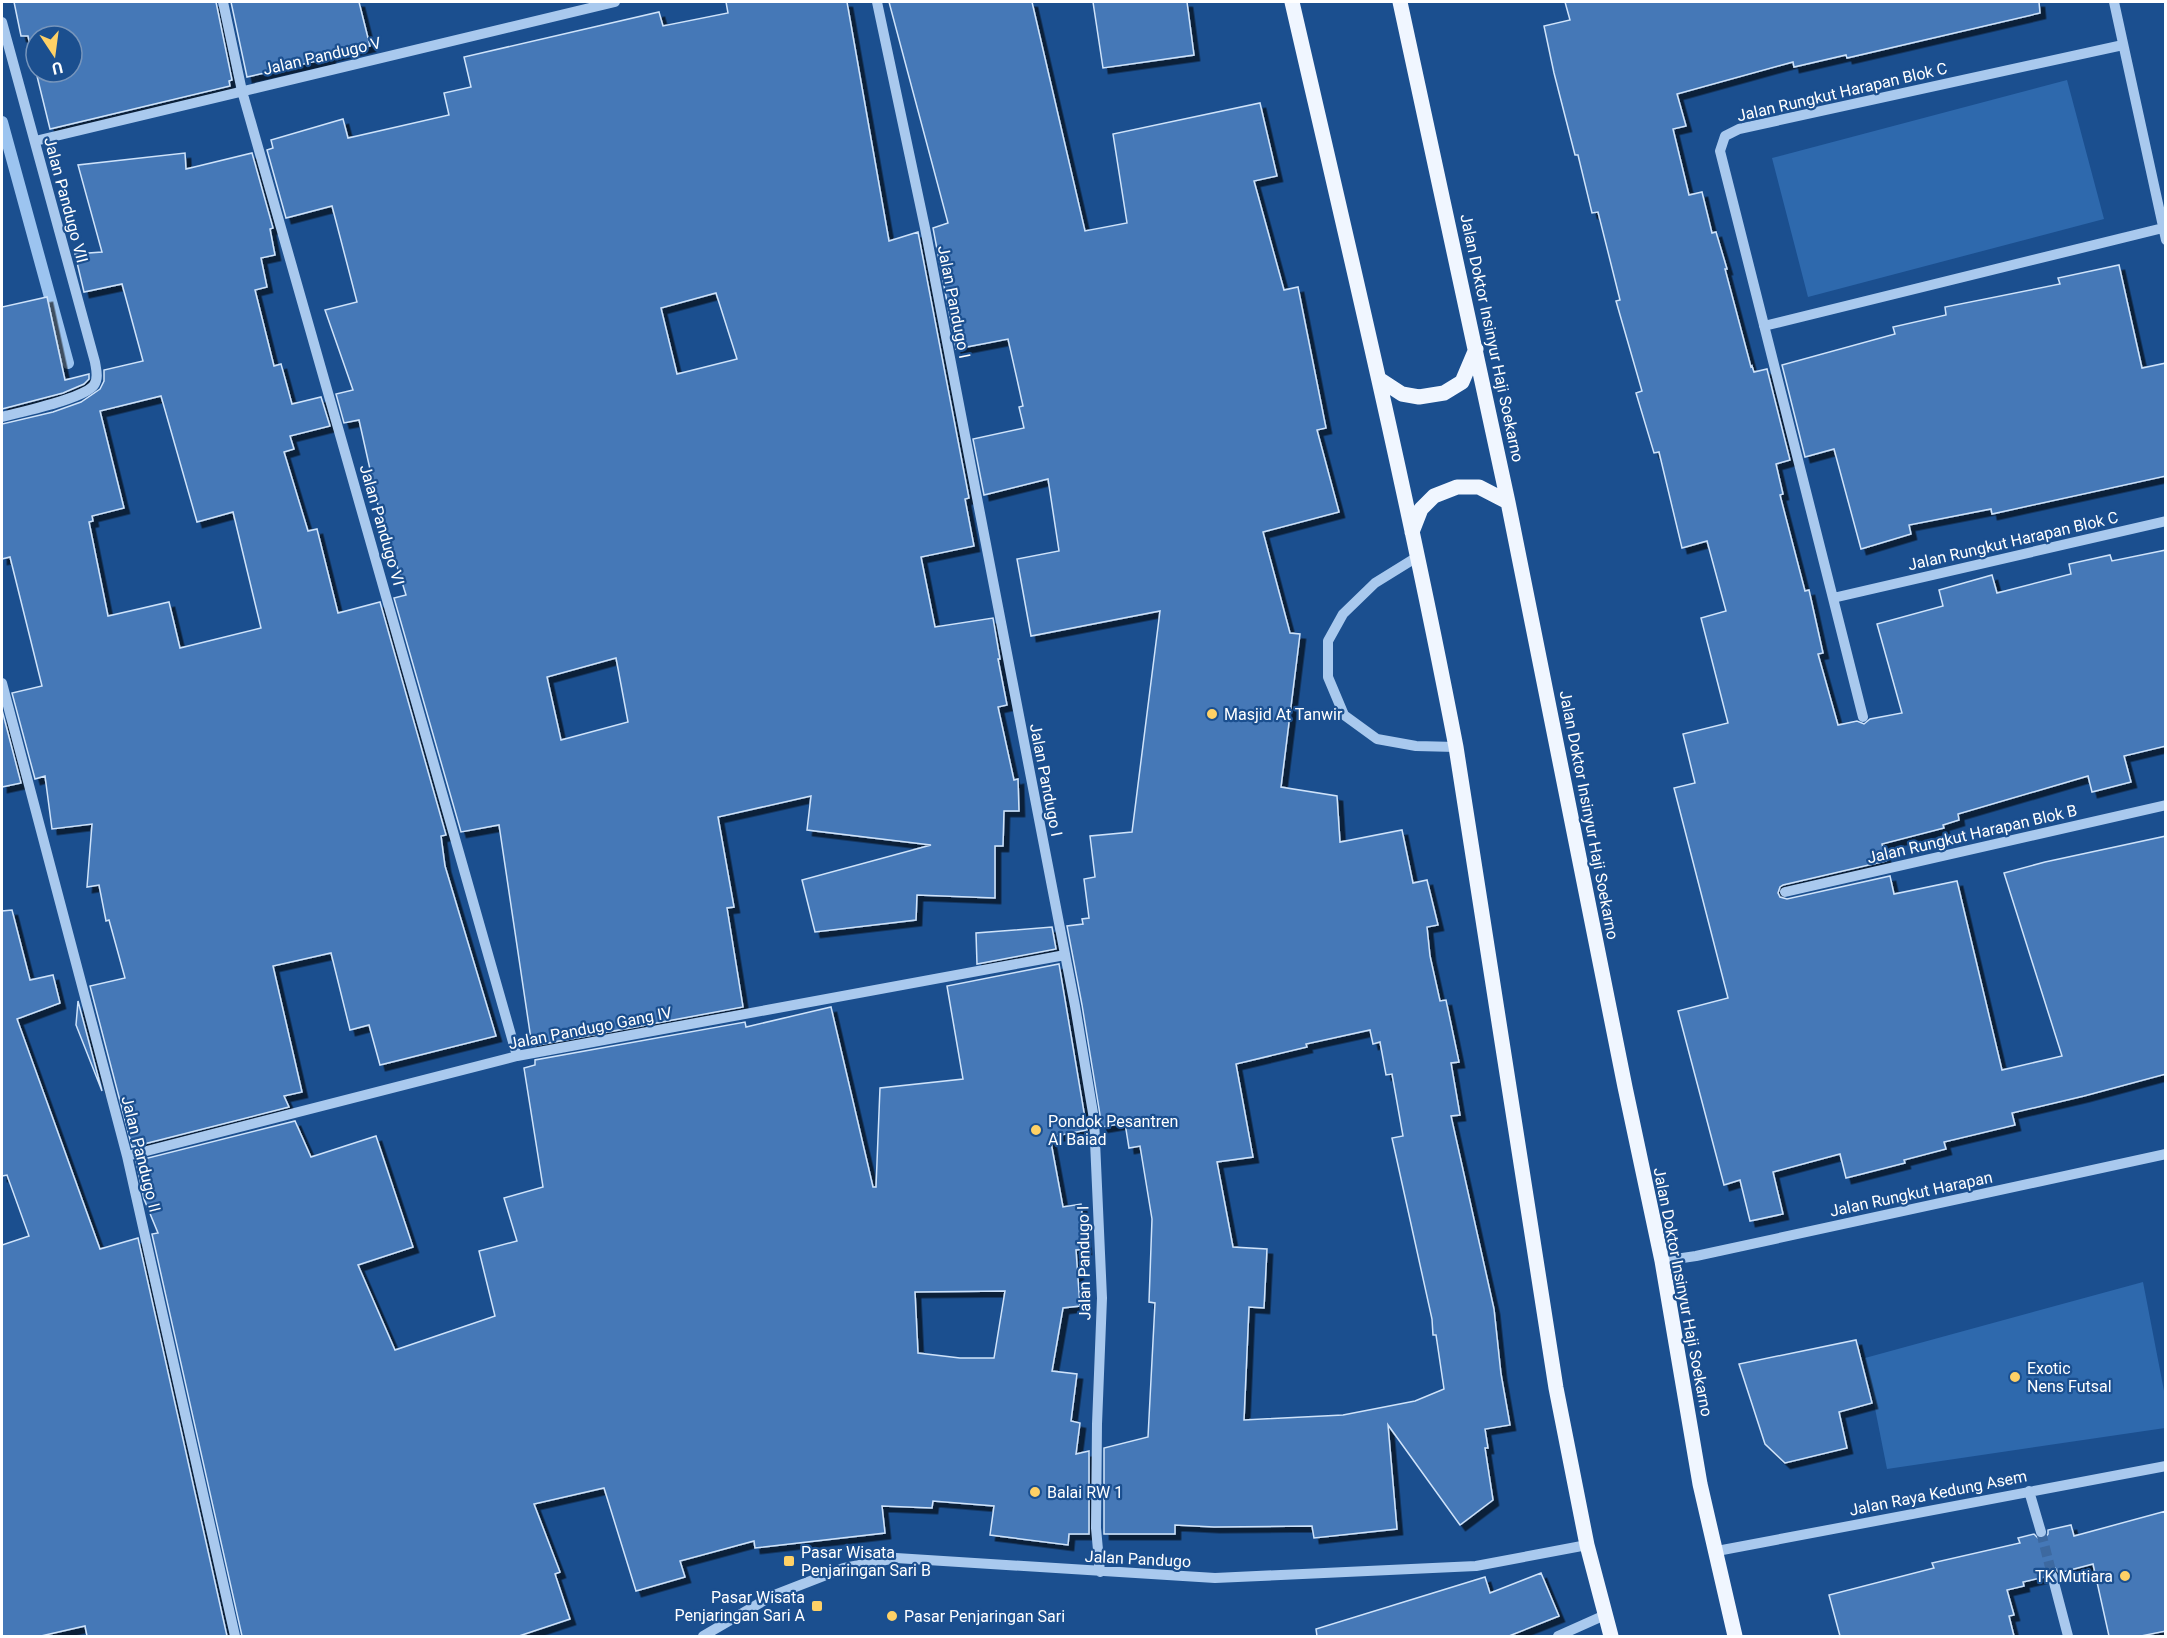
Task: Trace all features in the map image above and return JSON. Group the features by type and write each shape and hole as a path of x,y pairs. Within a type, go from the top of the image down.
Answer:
{"main road":[{"path":"1292,2 1379,379 1456,747 1556,1388 1587,1545 1611,1636"},
{"name":"Jalan Doktor Insinyur Haji Soekarno","path":"1400,2 1508,502 1662,1261 1700,1484 1735,1636"},
{"path":"1379,379 1402,394 1419,397 1444,393 1461,382 1476,349"},
{"path":"1412,532 1421,509 1434,496 1457,487 1479,487 1508,502"}],"street":[{"name":"Jalan Pandugo VI","path":"222,2 243,91 518,1056"},
{"name":"Jalan Pandugo V","path":"35,141 615,2"},
{"name":"Jalan Pandugo I","path":"877,2 925,228 1065,955 1094,1119 1102,1298 1096,1424 1096,1528 1100,1572"},
{"path":"1764,326 2164,234 2114,2"},
{"name":"Jalan Pandugo VII","path":"2,21 97,374 93,387 80,395 2,417"},
{"name":"Jalan Rungkut Harapan Blok C","path":"1863,717 1720,151 1725,136 1738,129 2123,45"},
{"name":"Jalan Rungkut Harapan Blok C","path":"1833,598 2166,521"},
{"path":"1417,557 1375,584 1343,614 1328,641 1328,677 1344,715 1377,739 1416,747 1456,747"},
{"name":"Jalan Pandugo II","path":"2,683 127,1156 235,1636"},
{"name":"Jalan Rungkut Harapan Blok B","path":"1785,892 2166,805"},
{"name":"Jalan Pandugo Gang IV","path":"127,1156 518,1056 1065,955"},
{"name":"Jalan Rungkut Harapan","path":"1662,1261 1708,1254 2166,1154"},
{"name":"Jalan Raya Kedung Asem","path":"1717,1551 2166,1467"},
{"path":"2029,1491 2041,1532"},
{"name":"Jalan Pandugo","path":"702,1636 772,1596 844,1568 896,1558 1215,1578 1476,1566 1587,1545"},
{"path":"2052,1575 2068,1636"},
{"path":"1558,1636 1605,1615"}],"shaded area":[{"path":"2067,80 2104,219 1808,297 1772,158"},
{"name":"Exotic Nens Futsal","path":"2143,1282 2165,1396 2165,1428 1887,1469 1865,1358"}],"building":[{"path":"14,2 216,2 232,80 229,81 230,86 50,129 39,84 84,84 84,24 24,24 24,36 21,36"},
{"path":"231,2 359,2 370,46 330,56 330,58 247,77"},
{"path":"726,2 847,2 889,241 918,232 969,498 965,499 974,546 921,557 935,627 993,618 1007,705 998,707 1014,780 1018,779 1019,811 1004,811 1003,846 995,846 995,898 917,895 916,920 815,932 802,880 931,845 807,830 811,796 718,817 734,907 727,908 743,1007 532,1046 499,825 461,832 394,598 406,595 378,505 359,420 344,423 336,394 353,390 325,310 357,302 332,206 286,218 267,150 273,148 271,140 343,119 348,138 449,115 444,93 471,87 464,57 659,12 663,26 728,13","holes":["716,293 737,359 677,374 661,308","616,658 628,722 561,740 547,677"]},
{"path":"889,2 1032,2 1085,231 1127,223 1113,134 1260,103 1277,176 1254,181 1284,290 1298,287 1326,428 1317,430 1339,512 1263,532 1290,633 1300,634 1281,787 1337,796 1340,842 1402,830 1413,883 1427,880 1438,925 1427,927 1430,956 1440,1001 1446,1000 1459,1062 1451,1063 1460,1115 1451,1116 1494,1309 1501,1374 1510,1425 1485,1429 1488,1448 1485,1448 1493,1500 1460,1525 1388,1425 1397,1529 1314,1538 1312,1526 1175,1525 1175,1534 1104,1534 1104,1448 1148,1437 1155,1303 1149,1302 1152,1219 1140,1146 1129,1148 1125,1123 1102,1127 1067,926 1083,924 1082,919 1089,918 1084,879 1095,877 1090,836 1132,832 1160,611 1031,636 1017,559 1059,551 1048,479 984,495 973,439 1024,428 1019,407 1023,406 1008,339 956,349 933,228 948,223","holes":["1370,1030 1373,1044 1380,1042 1386,1075 1392,1074 1403,1136 1392,1138 1432,1319 1433,1335 1436,1335 1444,1389 1415,1401 1343,1415 1244,1420 1249,1307 1264,1308 1267,1249 1233,1247 1217,1162 1253,1157 1236,1064 1307,1047 1306,1044"]},
{"path":"1093,2 1187,2 1194,55 1103,68"},
{"path":"1565,2 2039,2 2040,13 1847,58 1846,55 1794,67 1793,62 1677,94 1686,126 1673,129 1689,195 1702,192 1712,233 1716,232 1727,269 1725,269 1751,367 1754,372 1767,369 1790,460 1776,464 1783,494 1780,495 1805,591 1809,590 1823,653 1818,654 1838,725 1857,721 1864,724 1870,719 1902,713 1877,624 1943,606 1939,590 1992,575 1997,593 2071,574 2069,564 2110,555 2112,561 2166,550 2166,746 2124,756 2131,782 2092,792 2088,776 1958,814 1959,820 1943,825 1944,828 1882,844 1886,861 1783,885 1778,893 1780,897 1787,899 1890,876 1894,894 1957,881 2002,1070 2062,1056 2004,873 2166,836 2166,1074 2012,1113 2015,1125 1944,1142 1946,1149 1904,1160 1905,1163 1846,1178 1840,1154 1773,1172 1783,1214 1750,1221 1740,1180 1724,1185 1678,1011 1728,998 1674,788 1695,783 1683,734 1728,723 1701,618 1726,611 1707,541 1682,548 1659,452 1654,453 1636,393 1642,391 1616,301 1620,300 1598,212 1592,213 1578,155 1575,155 1544,26 1570,20"},
{"path":"185,153 186,169 252,153 273,228 270,229 275,255 261,258 267,287 255,290 274,366 281,364 292,404 321,397 330,426 290,436 294,449 284,452 308,531 317,529 338,613 380,602 446,835 441,836 445,866 496,1036 380,1065 369,1025 350,1030 331,953 273,966 302,1092 284,1096 289,1107 132,1147 90,986 125,978 109,920 106,921 99,885 87,887 92,824 52,829 45,776 35,779 12,693 42,686 10,557 2,559 2,424 53,412 81,402 100,389 104,381 104,370 143,361 122,284 84,292 75,254 102,252 78,165","holes":["161,396 197,522 233,512 261,628 180,648 169,602 108,616 89,522 93,521 92,516 124,508 100,411"]},
{"path":"2119,265 2142,368 2166,363 2166,476 1992,514 1991,509 1909,525 1911,534 1861,549 1834,449 1805,457 1782,365 1895,334 1893,327 1946,315 1945,307 2060,284 2058,278"},
{"path":"47,297 65,380 89,374 89,379 84,384 63,393 2,409 2,307"},
{"path":"2,710 21,783 2,787"},
{"path":"12,910 30,980 53,975 60,1003 17,1019 100,1249 138,1238 227,1636 87,1636 85,1626 41,1636 2,1636 2,1245 29,1236 7,1175 2,1176 2,911"},
{"path":"1052,927 1056,949 977,964 976,933"},
{"path":"1059,964 1087,1130 1050,1137 1063,1207 1081,1204 1086,1249 1076,1250 1080,1306 1063,1308 1052,1371 1077,1374 1071,1421 1080,1423 1076,1454 1089,1451 1089,1534 1069,1534 1068,1545 990,1535 994,1506 933,1501 932,1508 882,1506 885,1533 755,1548 754,1541 680,1561 685,1577 636,1591 604,1488 534,1504 560,1572 555,1574 570,1619 519,1636 242,1636 152,1234 158,1233 144,1199 136,1161 295,1121 311,1157 376,1136 413,1247 358,1265 395,1350 495,1316 479,1251 517,1241 504,1198 543,1187 524,1068 535,1065 535,1060 745,1022 746,1027 831,1007 873,1187 876,1187 880,1088 963,1079 947,986","holes":["1005,1291 994,1358 960,1358 918,1353 915,1292"]},
{"path":"78,1001 102,1091 76,1025"},
{"path":"1856,1340 1872,1403 1839,1412 1847,1448 1785,1463 1765,1444 1739,1364"},
{"path":"2166,1511 2166,1631 2141,1636 2109,1636 2093,1564 2059,1573 2055,1568 2050,1568 2045,1572 2045,1577 2023,1582 2024,1586 2007,1590 2014,1615 2009,1616 2014,1636 1840,1636 1829,1595 1934,1568 1932,1563 2020,1543 2018,1538 2034,1534 2039,1539 2044,1539 2048,1530 2071,1525 2074,1536"},
{"path":"1541,1573 1559,1616 1509,1636 1317,1636 1316,1629 1485,1577 1490,1593"}],"waterway":[{"path":"2,122 68,363"}],"tunnel":[{"path":"2041,1532 2052,1575"}],"place":[{"name":"Masjid At Tanwir","path":"1212,714"},
{"name":"Pondok Pesantren Al Baiad","path":"1036,1130"},
{"name":"Exotic Nens Futsal","path":"2015,1377"},
{"name":"Balai RW 1","path":"1035,1492"},
{"name":"Pasar Wisata Penjaringan Sari B","path":"789,1561"},
{"name":"TK Mutiara","path":"2125,1576"},
{"name":"Pasar Wisata Penjaringan Sari A","path":"817,1606"},
{"name":"Pasar Penjaringan Sari","path":"892,1616"}]}
